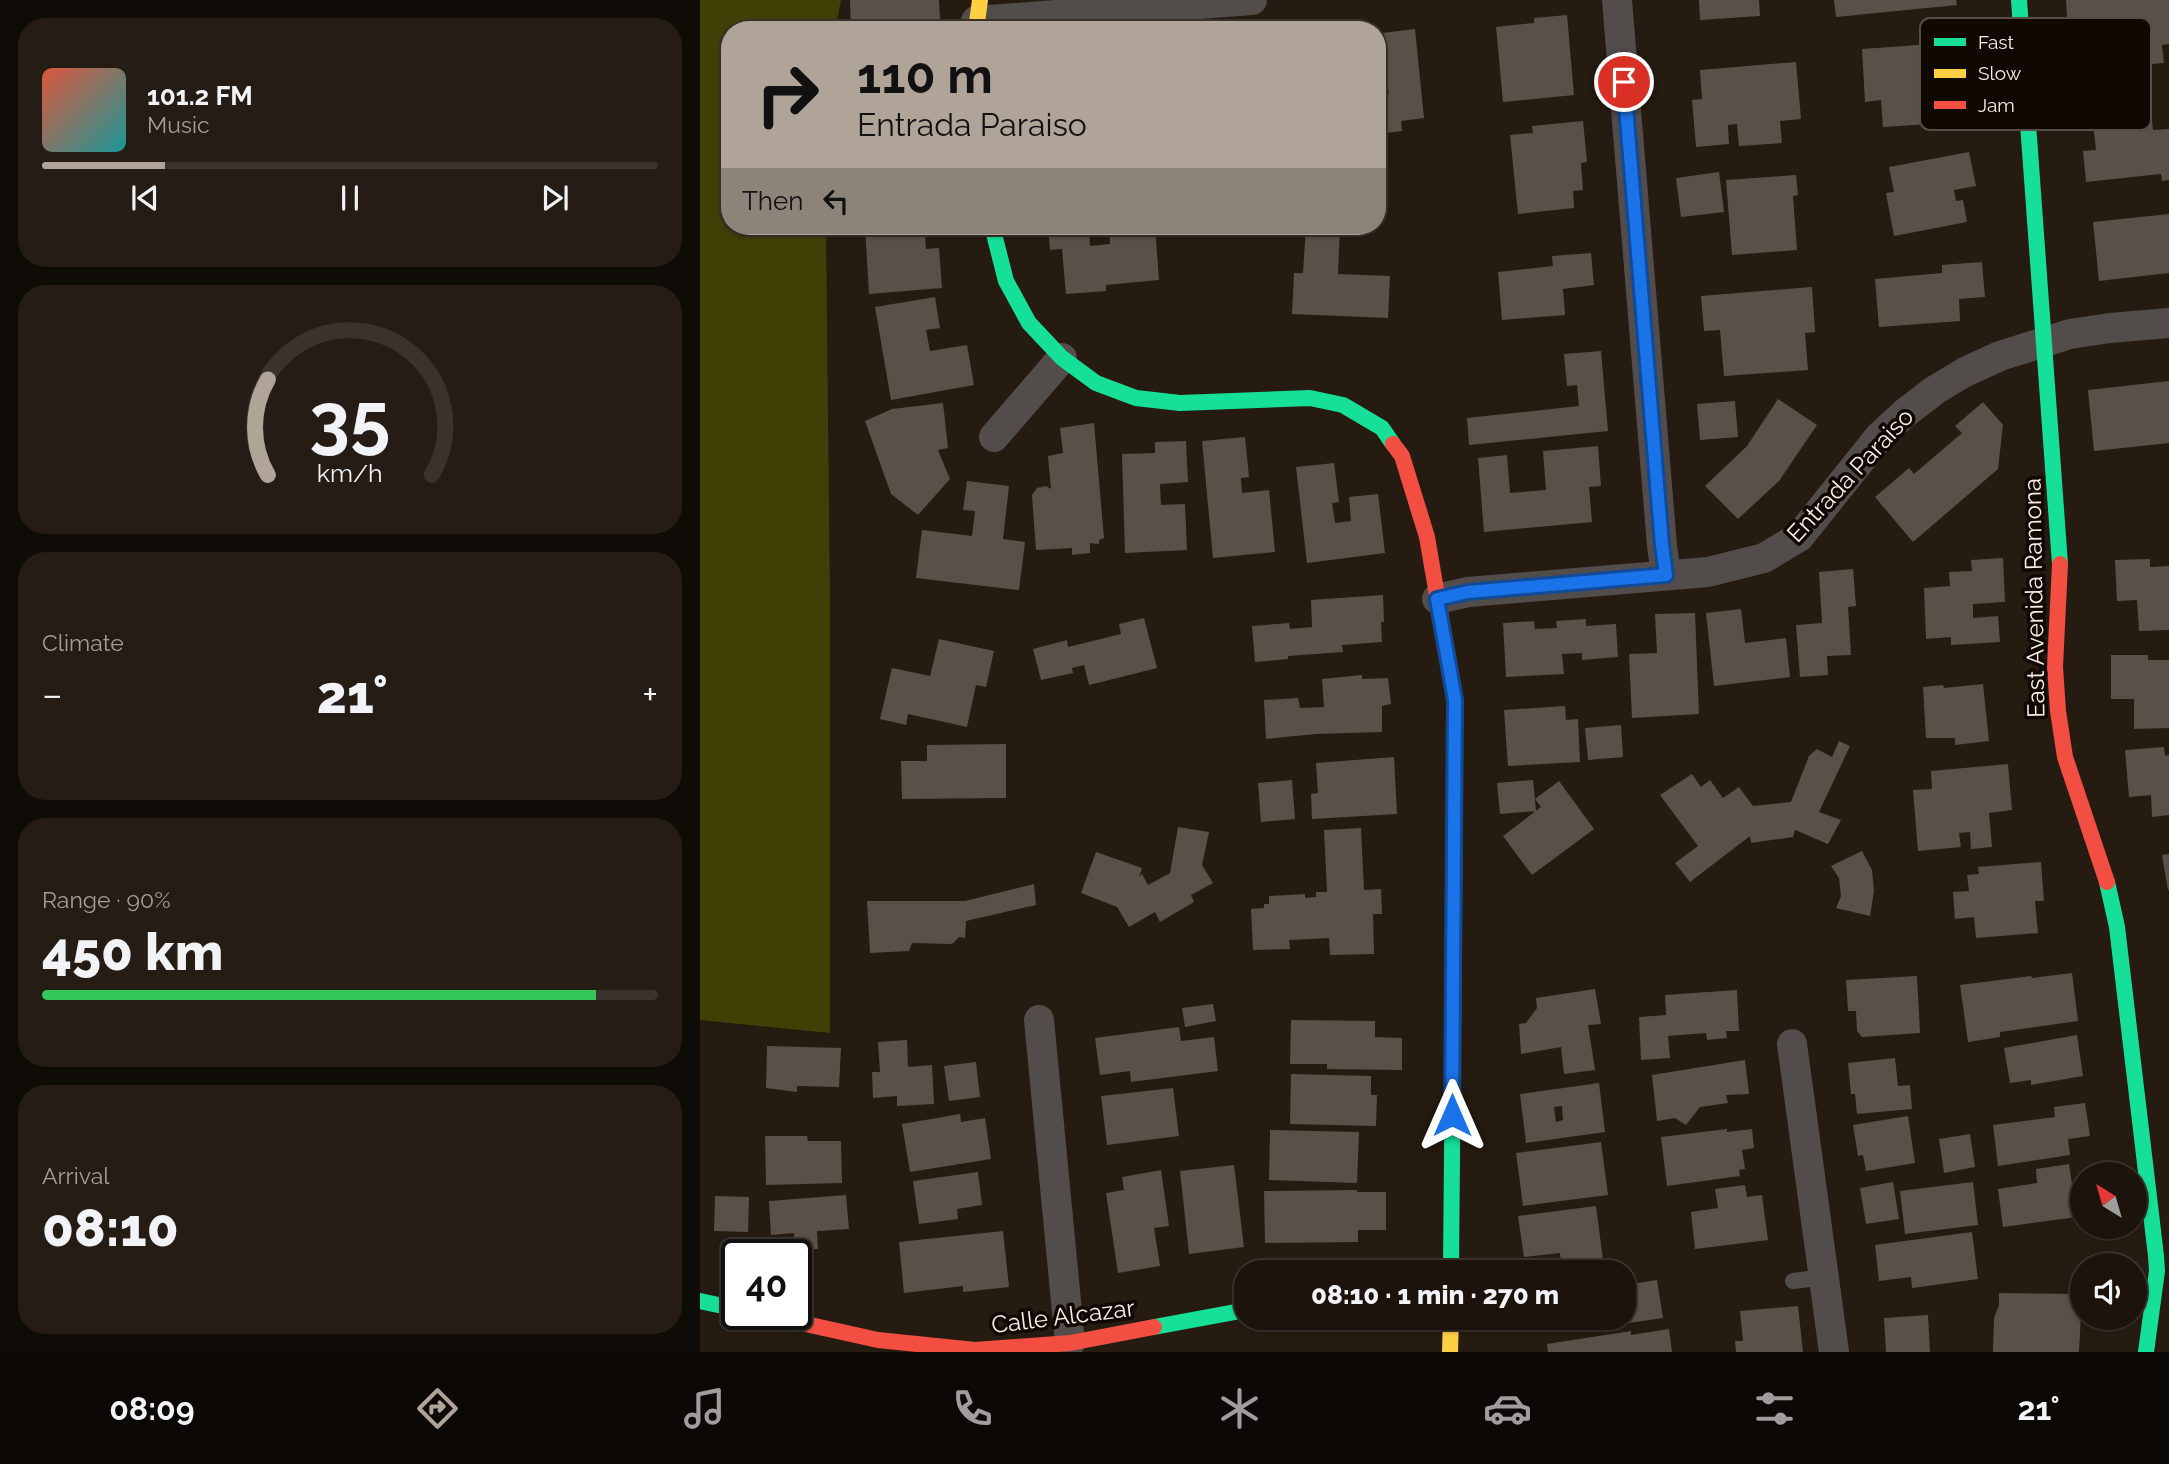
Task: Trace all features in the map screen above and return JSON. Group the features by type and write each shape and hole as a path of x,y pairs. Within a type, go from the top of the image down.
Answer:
{"street":[{"path":"977,17 1252,0"},
{"path":"1618,0 1666,575"},
{"name":"East Avenida Ramona","path":"2018,0 2019,18"},
{"name":"East Avenida Ramona","path":"2028,130 2060,556 2055,667 2058,711 2065,757 2107,881 2117,927 2156,1256 2157,1271 2146,1352"},
{"path":"994,235 1006,281 1029,323 1062,358 1096,383 1136,398 1180,403 1310,398 1343,405 1382,428 1402,456 1427,537 1455,700 1451,1260"},
{"name":"Entrada Paraiso","path":"1437,599 1468,592 1708,572 1764,558 1799,537 1880,436 1935,390 1965,372 2000,356 2070,334 2169,323"},
{"path":"994,437 1062,358"},
{"path":"1039,1020 1070,1343"},
{"path":"1792,1044 1834,1352"},
{"path":"700,1301 721,1306"},
{"name":"Calle Alcazar","path":"812,1325 878,1340 975,1350 1070,1343 1234,1312"},
{"path":"1450,1352 1451,1330"}],"lane":[{"path":"1793,1281 1824,1278"}],"shaded area":[{"path":"700,0 841,0 837,21 721,21 721,235 826,235 830,1033 700,1020"}],"building":[{"path":"850,0 939,0 940,20 851,21"},
{"path":"1699,0 1759,0 1760,16 1700,20"},
{"path":"1834,0 1956,0 1957,5 1836,17"},
{"path":"2066,0 2169,0 2169,44 2162,45 2164,63 2151,64 2151,18 2067,18"},
{"path":"1567,15 1574,95 1503,102 1496,27 1534,23 1534,18"},
{"path":"1415,29 1424,118 1401,121 1402,131 1386,133 1386,93 1389,94 1386,33"},
{"path":"1920,45 1920,125 1883,127 1881,100 1865,102 1862,49"},
{"path":"1796,62 1801,119 1780,121 1782,143 1739,146 1737,124 1728,125 1729,144 1696,147 1692,100 1702,99 1700,70"},
{"path":"2151,111 2153,130 2169,129 2169,180 2162,181 2161,174 2086,182 2083,151 2096,150 2094,130 2151,130"},
{"path":"1583,121 1587,162 1581,163 1583,190 1573,191 1574,208 1518,214 1510,135 1533,133 1532,126"},
{"path":"1969,152 1976,186 1954,190 1956,201 1963,200 1967,222 1894,236 1886,193 1894,192 1889,167"},
{"path":"1719,172 1724,212 1681,217 1676,178"},
{"path":"1796,175 1798,195 1793,196 1797,250 1732,255 1726,180"},
{"path":"2169,214 2169,273 2099,281 2093,222"},
{"path":"866,235 925,235 926,249 939,248 942,288 869,294"},
{"path":"1049,235 1089,235 1090,246 1110,244 1110,235 1156,235 1159,280 1106,285 1106,291 1066,294 1062,249 1050,250"},
{"path":"1305,235 1340,235 1338,274 1390,276 1388,318 1292,314 1294,273 1303,273"},
{"path":"1591,253 1594,285 1563,289 1565,315 1502,320 1498,272 1553,266 1552,256"},
{"path":"1982,262 1985,297 1959,299 1960,321 1879,327 1875,279 1942,273 1942,265"},
{"path":"1812,287 1815,332 1805,333 1808,370 1724,376 1720,330 1704,331 1701,296"},
{"path":"935,297 940,328 926,330 930,351 967,345 974,385 891,400 875,307"},
{"path":"1601,351 1608,431 1469,445 1467,418 1579,406 1577,385 1567,386 1564,354"},
{"path":"2169,381 2169,443 2094,451 2088,390"},
{"path":"1778,399 1817,425 1779,481 1738,519 1705,486 1747,446"},
{"path":"1735,401 1738,437 1700,440 1697,404"},
{"path":"1983,402 2003,425 1998,469 1913,542 1875,497 1909,468 1914,474 1962,433 1955,426"},
{"path":"943,403 948,448 938,450 950,479 918,515 891,494 865,421 892,409"},
{"path":"1094,423 1104,538 1099,540 1099,544 1090,543 1090,553 1072,555 1072,548 1036,550 1032,495 1037,488 1046,486 1051,489 1048,456 1063,453 1060,428"},
{"path":"1245,437 1249,477 1241,478 1242,493 1269,490 1275,552 1213,558 1202,441"},
{"path":"1186,441 1188,482 1160,484 1161,505 1185,504 1187,550 1125,553 1122,454 1155,453 1155,442"},
{"path":"1598,446 1601,486 1589,487 1592,522 1484,532 1478,458 1507,455 1510,493 1546,490 1543,451"},
{"path":"1334,463 1339,502 1332,503 1335,523 1351,521 1349,497 1378,494 1385,553 1307,563 1296,467"},
{"path":"967,481 1009,486 1003,539 1025,542 1019,590 916,578 922,530 972,536 975,511 963,510"},
{"path":"2003,558 2005,602 1973,604 1973,618 1998,616 2000,642 1951,645 1951,637 1926,639 1924,588 1950,586 1949,572 1972,571 1971,560"},
{"path":"2150,559 2150,567 2169,566 2169,630 2139,631 2137,600 2117,601 2115,560"},
{"path":"1853,569 1856,606 1848,607 1851,655 1827,656 1828,675 1800,677 1796,625 1822,623 1819,572"},
{"path":"1383,595 1382,642 1342,645 1343,652 1288,656 1288,659 1255,662 1252,626 1289,623 1290,629 1312,627 1311,600"},
{"path":"1741,609 1745,643 1786,638 1790,677 1714,686 1706,613"},
{"path":"1695,613 1699,714 1632,718 1629,654 1657,653 1655,614"},
{"path":"1144,618 1157,668 1089,685 1084,665 1072,668 1073,673 1041,680 1033,649 1067,640 1068,647 1121,634 1119,624"},
{"path":"1586,619 1586,626 1616,624 1618,657 1582,660 1582,653 1562,654 1564,674 1506,677 1503,623 1534,621 1535,629 1557,628 1556,621"},
{"path":"939,639 994,651 986,687 976,685 967,727 908,714 906,725 880,719 892,668 930,676"},
{"path":"2111,655 2148,655 2148,660 2169,660 2169,728 2134,729 2134,699 2111,699"},
{"path":"1362,675 1362,679 1388,678 1391,704 1382,706 1382,732 1266,739 1264,700 1298,698 1300,708 1324,707 1322,679"},
{"path":"1983,684 1989,741 1955,745 1955,738 1926,738 1923,687"},
{"path":"1565,706 1566,720 1578,719 1580,762 1508,766 1504,710"},
{"path":"1621,725 1623,757 1588,760 1585,728"},
{"path":"1839,741 1850,746 1819,812 1841,820 1828,844 1795,830 1793,837 1751,843 1750,836 1690,882 1675,863 1698,846 1660,795 1692,774 1701,787 1710,780 1723,798 1739,787 1753,806 1791,802 1809,756 1817,749 1832,757"},
{"path":"1006,744 1006,798 902,799 901,761 927,761 927,745"},
{"path":"2164,747 2165,756 2169,755 2169,815 2152,817 2151,795 2129,797 2125,750"},
{"path":"1394,757 1397,814 1312,819 1311,794 1318,793 1316,763"},
{"path":"2008,764 2012,810 1989,813 1992,847 1971,849 1970,832 1959,833 1961,847 1918,851 1913,790 1932,789 1931,771"},
{"path":"1292,780 1295,819 1261,822 1258,783"},
{"path":"1533,780 1536,811 1500,814 1497,783"},
{"path":"1559,781 1594,829 1532,875 1503,836 1541,807 1535,799"},
{"path":"1178,827 1209,832 1202,865 1213,883 1191,895 1194,902 1160,922 1155,912 1129,927 1117,907 1081,893 1096,852 1142,868 1139,877 1142,874 1148,885 1170,873"},
{"path":"1361,828 1364,890 1381,889 1382,914 1373,914 1374,954 1330,955 1329,938 1289,940 1290,949 1253,950 1251,909 1264,908 1264,904 1269,904 1269,896 1305,894 1305,898 1316,897 1316,892 1327,892 1324,830"},
{"path":"1862,851 1872,870 1874,891 1870,916 1836,908 1841,896 1839,878 1831,866"},
{"path":"2169,854 2169,890 2168,890 2162,855"},
{"path":"2041,862 2044,901 2035,901 2038,933 1976,938 1974,917 1955,919 1953,892 1969,891 1967,875 1979,874 1978,867"},
{"path":"1034,884 1036,905 966,921 965,938 959,937 952,944 912,943 909,951 870,953 867,901 965,901"},
{"path":"2072,973 2078,1021 2000,1032 2000,1037 1968,1042 1960,985"},
{"path":"1917,976 1920,1033 1862,1037 1857,1031 1856,1011 1848,1011 1846,980"},
{"path":"1595,989 1601,1024 1588,1025 1595,1070 1564,1074 1561,1047 1521,1054 1519,1024 1526,1023 1537,1008 1536,998"},
{"path":"1737,990 1739,1031 1726,1031 1727,1038 1707,1040 1706,1033 1668,1036 1670,1058 1641,1060 1639,1017 1666,1015 1665,995"},
{"path":"1213,1004 1216,1021 1185,1027 1182,1008"},
{"path":"1291,1020 1375,1021 1375,1037 1402,1038 1402,1070 1327,1069 1327,1064 1290,1064"},
{"path":"1179,1027 1181,1041 1214,1037 1218,1071 1131,1082 1130,1071 1100,1075 1095,1038"},
{"path":"2077,1035 2083,1076 2031,1085 2031,1080 2010,1083 2004,1048"},
{"path":"907,1040 908,1067 932,1065 934,1104 897,1106 897,1096 873,1098 872,1072 880,1072 878,1042"},
{"path":"767,1046 841,1048 839,1087 797,1086 797,1092 766,1088"},
{"path":"1895,1058 1898,1086 1910,1085 1912,1109 1857,1114 1855,1094 1851,1094 1848,1063"},
{"path":"1745,1060 1749,1094 1726,1095 1728,1103 1700,1107 1686,1125 1675,1118 1657,1121 1652,1075"},
{"path":"976,1062 980,1097 949,1101 944,1066"},
{"path":"1291,1074 1371,1076 1371,1095 1377,1095 1376,1126 1290,1124"},
{"path":"1599,1083 1605,1132 1526,1143 1520,1094","holes":["1562,1106 1563,1120 1556,1122 1554,1107"]},
{"path":"1173,1088 1179,1136 1107,1145 1101,1096"},
{"path":"2085,1103 2090,1136 2068,1139 2070,1155 1998,1166 1993,1125 2055,1117 2054,1107"},
{"path":"960,1114 961,1122 985,1118 991,1159 910,1172 902,1124"},
{"path":"1908,1116 1915,1163 1866,1171 1863,1155 1858,1156 1853,1125"},
{"path":"1727,1129 1727,1132 1752,1129 1754,1148 1742,1150 1745,1169 1739,1170 1740,1176 1667,1186 1661,1137"},
{"path":"1270,1130 1359,1132 1357,1183 1269,1180"},
{"path":"1970,1134 1975,1167 1944,1173 1939,1139"},
{"path":"765,1136 807,1136 808,1141 841,1141 842,1183 766,1185"},
{"path":"1601,1142 1608,1195 1523,1206 1516,1153"},
{"path":"2069,1164 2070,1218 2003,1227 1998,1189 2037,1183 2036,1169"},
{"path":"1234,1165 1244,1247 1189,1254 1180,1171"},
{"path":"1161,1170 1169,1226 1154,1228 1160,1266 1118,1273 1106,1193 1124,1190 1122,1177"},
{"path":"978,1172 982,1205 957,1209 958,1219 919,1224 913,1181"},
{"path":"1893,1182 1899,1219 1866,1224 1860,1188"},
{"path":"1973,1182 1978,1225 1905,1234 1900,1191"},
{"path":"1745,1185 1747,1197 1762,1195 1768,1240 1695,1249 1691,1212 1718,1208 1715,1189"},
{"path":"1264,1191 1386,1192 1386,1230 1358,1230 1358,1242 1265,1243"},
{"path":"846,1195 849,1229 817,1231 818,1249 812,1250 812,1239 794,1239 794,1233 771,1235 769,1201"},
{"path":"715,1196 749,1197 748,1232 714,1231"},
{"path":"1596,1206 1603,1260 1561,1260 1560,1253 1524,1257 1518,1216"},
{"path":"1003,1231 1009,1287 963,1292 963,1286 904,1293 899,1242"},
{"path":"1972,1232 1978,1279 1912,1288 1911,1277 1879,1281 1875,1245"},
{"path":"1657,1280 1663,1318 1636,1322 1636,1283"},
{"path":"1999,1293 2070,1294 2070,1330 2080,1330 2079,1352 1993,1352 1994,1318 1999,1305"},
{"path":"1798,1306 1803,1352 1736,1352 1735,1341 1743,1341 1740,1311"},
{"path":"1928,1315 1930,1352 1886,1352 1884,1318"},
{"path":"1669,1329 1672,1352 1548,1352 1547,1344 1631,1331 1631,1335"}],"traffic: fast":[{"path":"2019,0 2020,18"},
{"path":"2028,130 2060,564"},
{"path":"994,235 1006,281 1029,323 1062,358 1096,383 1136,398 1180,403 1310,398 1343,405 1382,428 1393,444"},
{"path":"2107,882 2117,927 2156,1256 2157,1271 2146,1352"},
{"path":"1451,1260 1454,914"},
{"path":"700,1301 721,1306"},
{"path":"1154,1327 1234,1312"}],"traffic: slow":[{"path":"977,21 980,0"},
{"path":"1450,1352 1451,1330"}],"traffic: jam":[{"path":"1393,444 1402,456 1427,537 1455,700 1454,914"},
{"path":"2060,564 2055,667 2058,711 2065,757 2107,882"},
{"path":"812,1325 878,1340 975,1350 1070,1343 1154,1327"}],"route":[{"path":"1452,1115 1455,700 1437,599 1468,592 1666,575 1624,82"}]}
